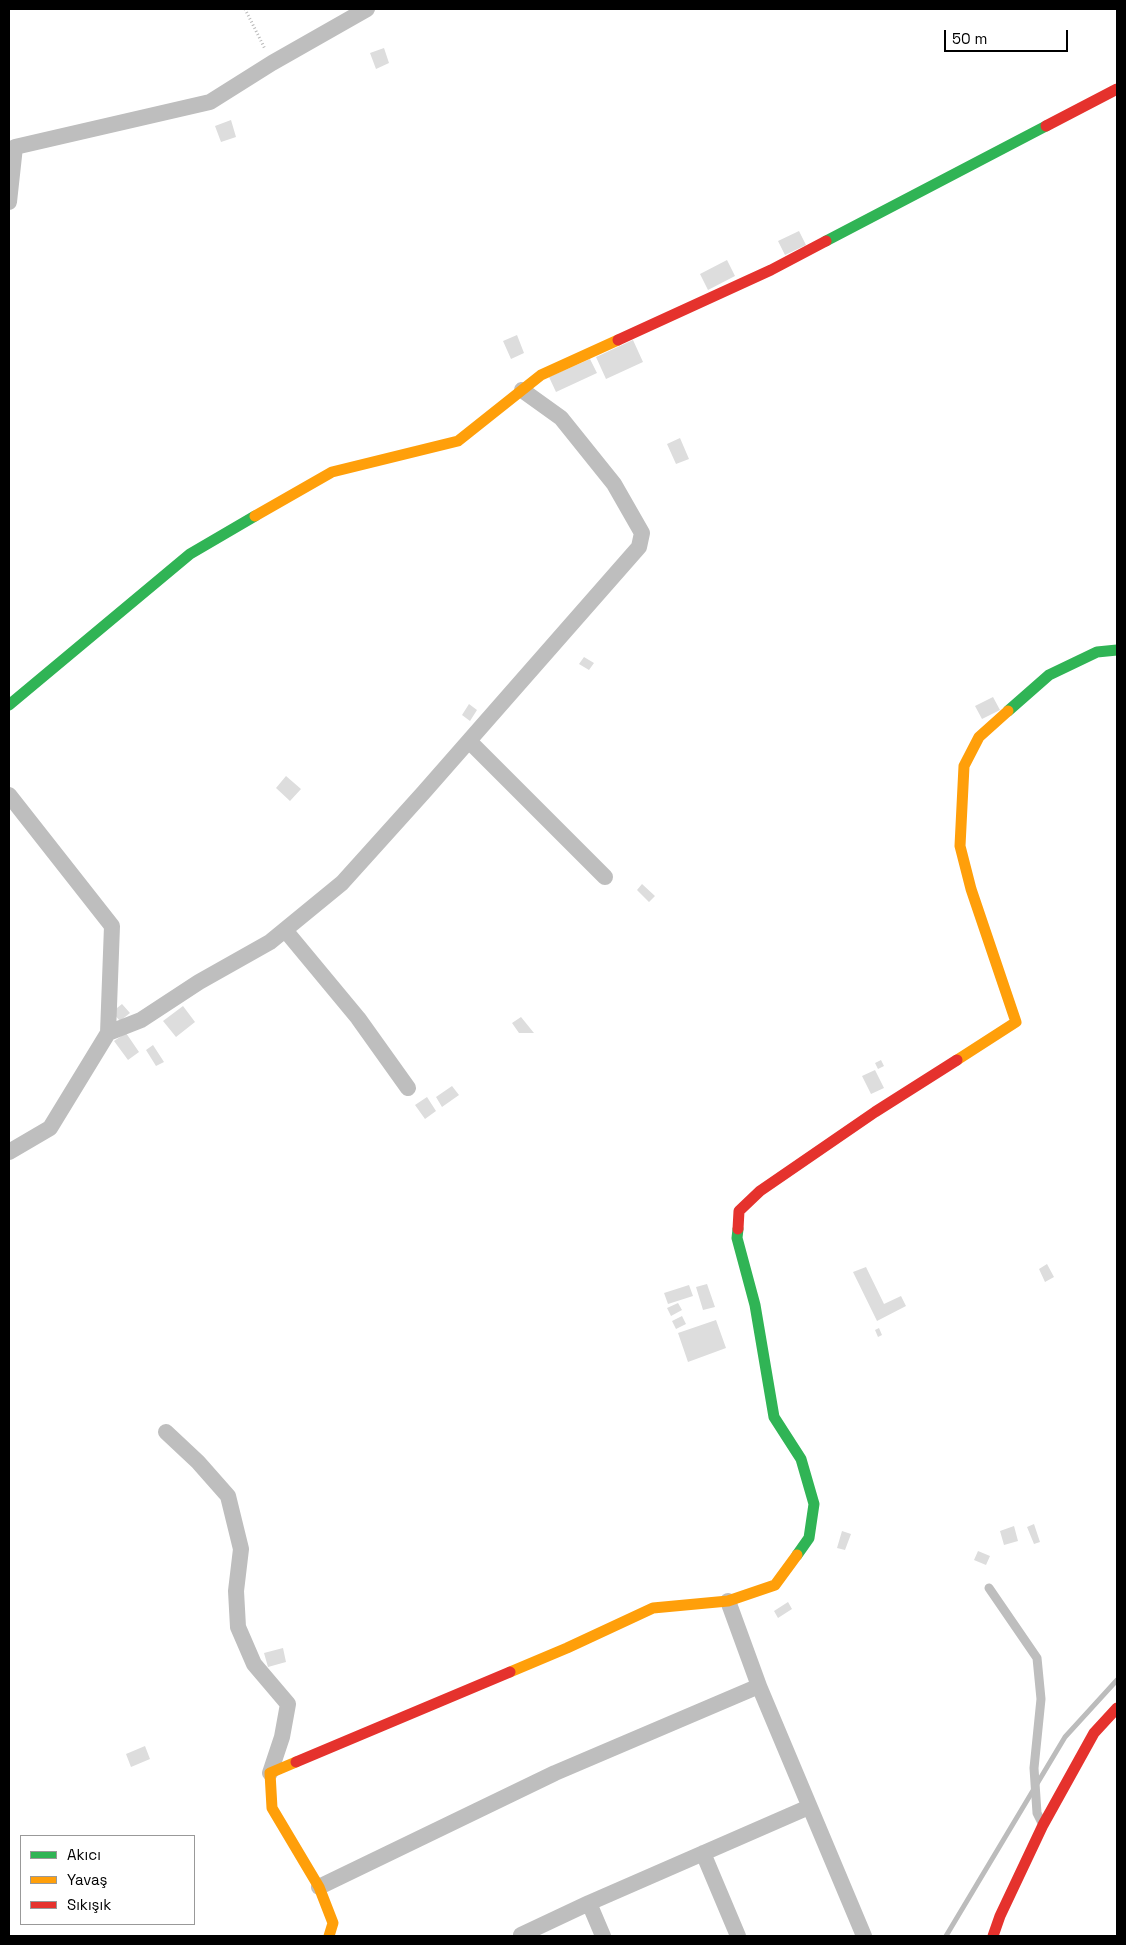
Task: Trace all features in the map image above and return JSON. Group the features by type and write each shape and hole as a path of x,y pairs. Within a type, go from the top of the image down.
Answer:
{"street":[{"path":"9,202 15,147 210,102 272,63 366,9"},
{"path":"9,705 190,554 332,472 458,441 541,376 771,270 1117,89"},
{"path":"108,1033 141,1020 199,982 270,942 342,883 639,547 642,534 614,484 561,418 522,390"},
{"path":"270,1773 558,1652 653,1608 728,1600 775,1585 809,1538 814,1504 801,1459 774,1417 755,1305 737,1238 739,1211 760,1191 867,1118 1016,1022 971,889 960,846 964,766 979,737 1050,675 1097,652 1117,650"},
{"path":"469,741 605,877"},
{"path":"9,795 112,926 108,1033 50,1128 9,1152"},
{"path":"285,930 358,1018 408,1088"},
{"path":"166,1432 198,1462 228,1496 241,1549 236,1591 238,1627 254,1664 288,1704 282,1737 270,1773 272,1808 319,1887 333,1923 328,1936"},
{"path":"728,1600 759,1686 864,1936"},
{"path":"319,1887 555,1773 759,1686"},
{"path":"993,1936 1000,1916 1043,1825 1094,1733 1117,1708"},
{"path":"521,1935 589,1903 809,1807"},
{"path":"703,1854 738,1936"},
{"path":"589,1903 603,1936"}],"lane":[{"path":"989,1588 1037,1658 1041,1699 1034,1768 1037,1813 1043,1825"}],"path":[{"path":"245,9 272,63"}],"building":[{"path":"384,48 389,63 376,69 370,53"},
{"path":"231,120 236,137 221,142 215,126"},
{"path":"799,231 806,245 785,255 778,241"},
{"path":"727,260 735,276 708,290 700,274"},
{"path":"517,335 524,353 511,359 503,341"},
{"path":"633,340 643,362 606,379 596,357"},
{"path":"590,359 597,373 556,392 549,377"},
{"path":"680,438 689,459 676,464 667,444"},
{"path":"584,657 594,663 589,670 579,664"},
{"path":"993,697 1000,710 982,719 975,706"},
{"path":"469,704 477,710 470,721 462,715"},
{"path":"286,776 301,789 290,801 276,788"},
{"path":"642,884 655,896 649,902 637,890"},
{"path":"122,1004 130,1013 120,1021 112,1012"},
{"path":"183,1006 195,1022 176,1037 163,1021"},
{"path":"521,1017 534,1033 519,1033 512,1023"},
{"path":"126,1033 139,1052 128,1060 114,1041"},
{"path":"153,1045 164,1062 156,1066 146,1050"},
{"path":"881,1060 884,1066 878,1069 875,1063"},
{"path":"875,1070 884,1088 871,1094 862,1076"},
{"path":"452,1086 459,1095 442,1107 436,1097"},
{"path":"427,1097 436,1111 425,1119 415,1105"},
{"path":"1047,1264 1054,1277 1045,1282 1039,1269"},
{"path":"866,1267 884,1304 901,1296 906,1306 877,1321 853,1272"},
{"path":"707,1284 715,1307 703,1310 696,1287"},
{"path":"689,1285 693,1296 668,1304 664,1293"},
{"path":"678,1303 682,1310 671,1316 667,1308"},
{"path":"682,1316 686,1324 676,1329 672,1321"},
{"path":"716,1320 726,1348 688,1362 678,1333"},
{"path":"879,1328 882,1335 878,1337 875,1330"},
{"path":"1034,1524 1040,1542 1034,1544 1027,1527"},
{"path":"1014,1526 1018,1541 1004,1545 1000,1531"},
{"path":"842,1531 851,1534 845,1550 837,1548"},
{"path":"978,1551 990,1556 986,1565 974,1560"},
{"path":"788,1602 792,1609 778,1618 774,1611"},
{"path":"283,1648 286,1662 268,1667 264,1653"},
{"path":"145,1746 150,1759 131,1767 126,1754"}],"waterway":[{"path":"946,1936 1065,1737 1117,1680"}],"traffic: fast":[{"path":"826,241 1046,126"},
{"path":"9,705 190,554 255,516"},
{"path":"1008,711 1049,675 1097,652 1117,650"},
{"path":"738,1229 737,1238 755,1305 774,1417 801,1459 814,1504 809,1538 797,1555"}],"traffic: slow":[{"path":"255,516 332,472 458,441 541,375 618,340"},
{"path":"957,1060 1016,1022 971,889 960,846 964,766 979,737 1008,711"},
{"path":"510,1672 653,1608 728,1601 775,1585 797,1555"},
{"path":"296,1762 270,1773 272,1808 319,1887 333,1923 329,1936"}],"traffic: jam":[{"path":"1046,126 1117,89"},
{"path":"618,340 771,270 826,241"},
{"path":"738,1229 739,1211 760,1191 875,1112 957,1060"},
{"path":"296,1762 510,1672"},
{"path":"993,1936 1000,1916 1043,1825 1094,1733 1117,1708"}]}
